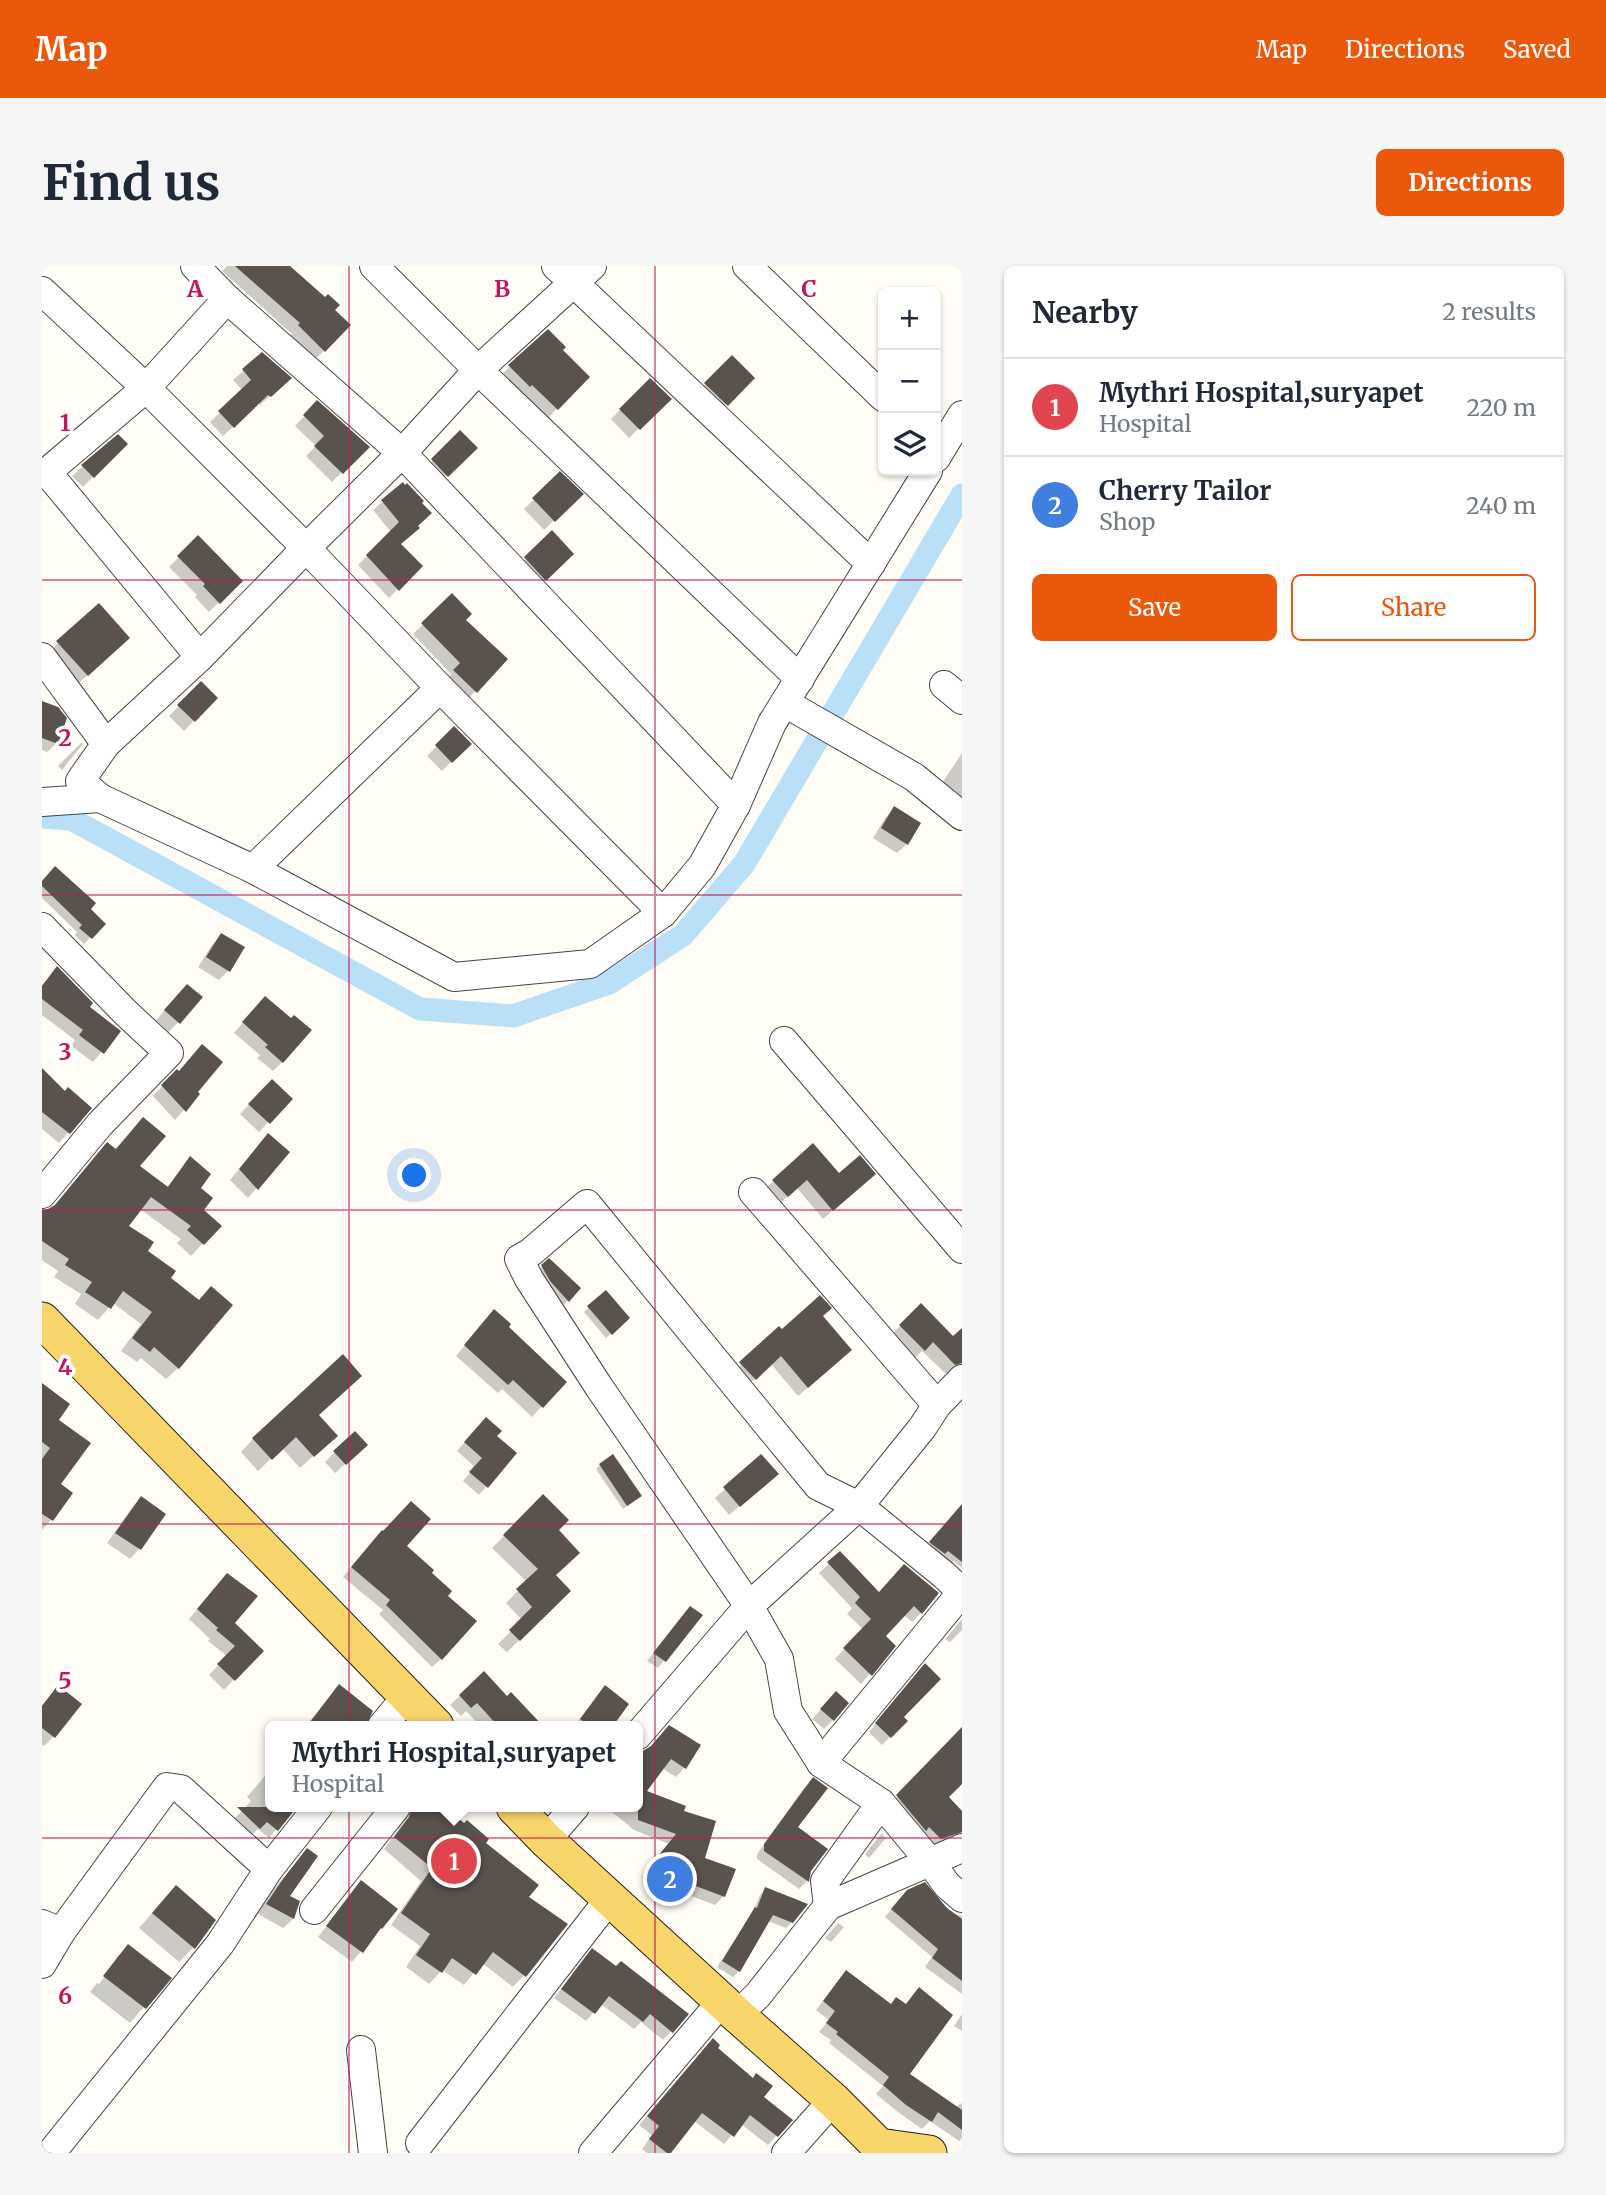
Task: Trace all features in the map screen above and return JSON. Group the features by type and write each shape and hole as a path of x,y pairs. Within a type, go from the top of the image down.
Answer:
{"main road":[{"path":"42,1320 431,1721"},
{"path":"519,1812 879,2146 929,2153"}],"street":[{"path":"195,266 228,299 402,453 736,805"},
{"path":"374,266 478,370 800,678"},
{"path":"747,266 878,392"},
{"path":"871,564 574,272 402,453 200,657 106,744 80,781 100,798 253,869 454,977 590,964 663,913 702,866 736,805 772,723 871,564 924,476"},
{"path":"42,291 146,387 663,913"},
{"path":"200,657 44,473 146,387 228,299"},
{"path":"941,448 962,415"},
{"path":"42,657 106,744"},
{"path":"253,869 440,688"},
{"path":"785,703 914,777 962,816"},
{"path":"42,802 100,798"},
{"path":"42,927 169,1053 100,1124 42,1194"},
{"path":"784,1041 962,1249"},
{"path":"753,1192 937,1405"},
{"path":"821,1763 962,1592 859,1506 818,1486 587,1203 531,1252 519,1259 529,1279 599,1387 749,1606 779,1659 788,1711 821,1763 881,1803 947,1885 962,1898"},
{"path":"643,1729 749,1606 859,1506 922,1428 937,1405 962,1379"},
{"path":"386,1721 407,1696"},
{"path":"42,1964 51,1928 167,1787 181,1789 269,1869"},
{"path":"828,1906 825,1881 881,1803"},
{"path":"51,2153 220,1944 269,1869 314,1812"},
{"path":"314,1910 392,1812"},
{"path":"546,1840 571,1812"},
{"path":"593,2153 729,2008 758,1994 828,1906 962,1848"},
{"path":"419,2143 610,1898"},
{"path":"361,2050 373,2153"},
{"path":"786,2153 833,2101"}],"building":[{"path":"235,266 290,266 325,297 328,294 340,305 335,310 351,325 325,352 298,325 300,323"},
{"path":"548,329 566,347 563,350 590,377 558,410 508,365"},
{"path":"262,352 292,378 271,397 268,395 234,428 218,411 251,380 242,369"},
{"path":"732,355 755,378 728,406 704,383"},
{"path":"650,378 672,399 640,430 619,409"},
{"path":"317,400 370,447 343,474 314,446 324,436 303,415"},
{"path":"460,430 478,448 448,477 431,459"},
{"path":"118,434 128,444 94,478 81,465"},
{"path":"560,471 584,494 555,522 532,498"},
{"path":"403,482 424,501 422,503 432,513 418,526 420,528 401,544 423,566 399,591 366,555 399,522 381,500"},
{"path":"552,530 574,554 546,581 524,557"},
{"path":"198,535 243,581 220,604 203,586 205,584 177,556"},
{"path":"452,593 472,614 466,620 508,659 477,693 453,670 460,663 421,623"},
{"path":"99,603 130,638 88,676 56,641"},
{"path":"201,681 218,698 195,722 177,705"},
{"path":"42,701 58,707 67,718 58,744 42,738"},
{"path":"454,726 472,744 452,763 435,745"},
{"path":"894,806 921,823 908,845 881,828"},
{"path":"55,866 96,903 91,909 106,924 92,939 79,928 82,925 42,886 42,881"},
{"path":"221,933 245,947 230,972 206,957"},
{"path":"57,966 93,1003 90,1007 121,1031 104,1054 79,1035 83,1030 42,999 42,986"},
{"path":"187,984 203,997 180,1024 164,1010"},
{"path":"265,996 291,1018 294,1015 312,1030 283,1063 265,1047 268,1045 242,1022"},
{"path":"202,1044 223,1062 198,1092 200,1094 186,1112 161,1085 177,1069 179,1071"},
{"path":"42,1068 65,1091 68,1087 92,1108 70,1134 42,1112"},
{"path":"272,1079 293,1099 270,1124 248,1104"},
{"path":"143,1117 166,1136 140,1166 168,1187 190,1156 211,1174 201,1188 213,1198 204,1210 222,1226 204,1245 187,1230 191,1226 151,1197 129,1226 154,1242 148,1251 176,1271 171,1278 199,1300 211,1286 233,1305 179,1369 154,1347 150,1352 132,1338 152,1312 123,1291 111,1309 85,1292 92,1282 65,1265 69,1259 42,1241 42,1210 55,1205 107,1142 116,1149"},
{"path":"268,1133 290,1152 258,1190 239,1169"},
{"path":"813,1143 839,1173 860,1155 876,1174 833,1211 807,1180 788,1197 772,1180"},
{"path":"549,1258 581,1288 569,1302 550,1281 541,1265"},
{"path":"606,1290 630,1318 612,1335 587,1306"},
{"path":"820,1295 832,1308 823,1316 852,1350 808,1388 781,1356 756,1380 739,1362 779,1326 782,1329"},
{"path":"921,1303 953,1336 962,1328 962,1363 955,1365 933,1342 925,1351 899,1325"},
{"path":"494,1309 511,1324 509,1327 567,1382 543,1408 513,1380 508,1385 464,1345"},
{"path":"343,1354 362,1376 319,1415 338,1436 314,1457 296,1437 272,1460 252,1438"},
{"path":"42,1383 70,1404 59,1420 91,1443 61,1484 73,1493 53,1521 42,1514 42,1459 50,1448 42,1442"},
{"path":"486,1417 502,1431 497,1436 517,1453 488,1488 469,1472 482,1458 464,1442"},
{"path":"355,1431 368,1445 346,1465 333,1451"},
{"path":"613,1454 642,1496 627,1506 599,1464"},
{"path":"761,1454 779,1474 740,1507 723,1487"},
{"path":"543,1494 569,1520 559,1530 580,1553 556,1575 571,1591 520,1641 509,1630 532,1607 516,1589 538,1569 503,1535"},
{"path":"141,1496 166,1514 141,1550 115,1533"},
{"path":"411,1501 431,1519 407,1546 434,1570 432,1573 452,1591 448,1596 477,1621 442,1660 386,1605 390,1600 351,1567"},
{"path":"962,1504 962,1562 948,1551 945,1554 929,1542"},
{"path":"840,1551 879,1592 904,1564 939,1593 922,1614 914,1606 886,1636 896,1646 872,1676 843,1648 871,1619 855,1603 860,1597 827,1562"},
{"path":"227,1573 258,1596 235,1623 264,1651 235,1681 217,1664 235,1646 197,1609"},
{"path":"690,1606 703,1615 666,1662 653,1653"},
{"path":"925,1663 941,1679 904,1717 908,1721 891,1738 875,1723"},
{"path":"484,1671 507,1696 511,1692 538,1721 493,1721 477,1703 471,1708 459,1695"},
{"path":"339,1684 373,1711 368,1721 311,1721"},
{"path":"58,1685 82,1704 55,1738 42,1728 42,1706"},
{"path":"605,1685 629,1704 617,1721 580,1719"},
{"path":"836,1691 849,1703 834,1721 820,1709"},
{"path":"669,1725 701,1745 686,1769 671,1759 647,1791 686,1806 684,1811 716,1821 705,1858 736,1869 725,1897 677,1879 671,1885 649,1867 676,1834 638,1820 638,1812 643,1812 643,1751 651,1746"},
{"path":"962,1727 962,1784 949,1797 962,1811 962,1832 941,1839 929,1827 926,1831 896,1795"},
{"path":"813,1777 828,1788 798,1827 828,1849 811,1871 809,1882 764,1851 764,1844"},
{"path":"237,1807 265,1807 265,1812 293,1812 278,1831 267,1822 260,1829"},
{"path":"410,1812 450,1812 464,1823 467,1820 489,1839 486,1843 539,1885 529,1897 568,1924 526,1977 493,1952 476,1975 452,1958 442,1973 416,1955 430,1934 401,1913 432,1868 394,1837"},
{"path":"307,1848 318,1856 290,1896 300,1901 294,1919 266,1904"},
{"path":"361,1880 398,1909 363,1953 326,1926"},
{"path":"925,1882 947,1908 962,1919 962,1981 932,1958 938,1949 891,1909 907,1890"},
{"path":"176,1885 216,1920 195,1949 152,1913"},
{"path":"765,1887 808,1904 793,1923 773,1915 740,1972 722,1961 755,1907 757,1908"},
{"path":"128,1944 172,1978 146,2009 103,1976"},
{"path":"592,1948 616,1966 621,1961 689,2014 673,2033 650,2014 643,2022 609,1996 595,2014 561,1989"},
{"path":"846,1970 891,2004 896,1997 906,2004 919,1987 953,2015 910,2074 962,2110 962,2130 938,2112 932,2122 906,2105 883,2085 889,2077 826,2023 835,2011 823,2001"},
{"path":"713,2038 720,2045 718,2048 753,2078 756,2073 773,2086 764,2097 793,2120 778,2137 750,2115 734,2137 702,2113 671,2153 667,2153 649,2139 659,2126 647,2116"}],"waterway":[{"path":"42,817 71,819 420,1009 513,1016 609,983 683,935 744,864 962,495"}],"place":[{"name":"Mythri Hospital,suryapet","path":"454,1861"},
{"name":"Cherry Tailor","path":"670,1879"}]}
